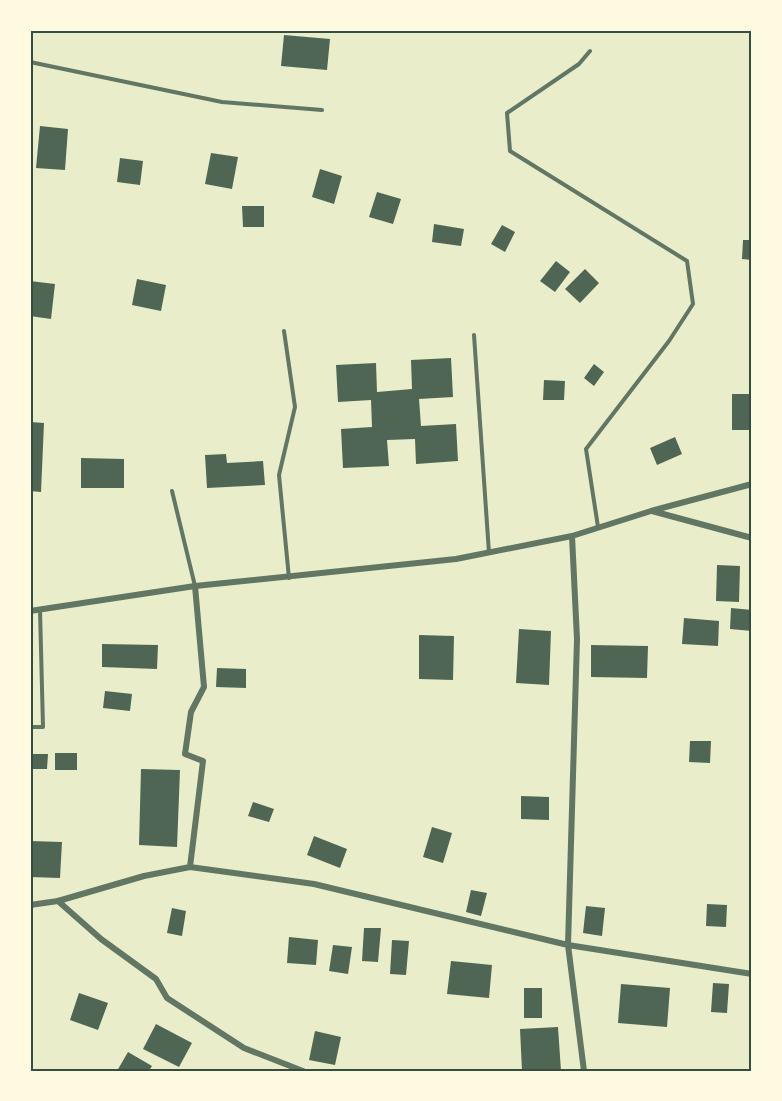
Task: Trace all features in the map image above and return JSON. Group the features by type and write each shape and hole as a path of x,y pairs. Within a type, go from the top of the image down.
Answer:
{"street":[{"path":"30,611 195,586 289,578 489,554 572,536 651,511 752,484"},
{"path":"651,511 752,538"},
{"path":"572,536 577,639 568,945 584,1071"},
{"path":"190,867 203,761 185,754 190,712 204,687 195,586"},
{"path":"30,906 58,902 144,876 190,867 314,884 568,945 752,974"},
{"path":"58,902 100,939 156,979 167,998 244,1048 303,1071"}],"lane":[{"path":"590,51 579,64 507,113 510,151 687,261 693,304 669,341 586,449 598,528"},
{"path":"30,62 222,102 322,110"},
{"path":"284,331 295,406 279,476 289,578"},
{"path":"474,335 489,554"},
{"path":"172,491 195,586"},
{"path":"30,727 43,727 40,609"}],"building":[{"path":"284,35 330,39 327,70 281,66"},
{"path":"40,126 68,129 65,170 36,168"},
{"path":"211,153 238,157 232,189 205,184"},
{"path":"120,158 143,161 140,185 117,182"},
{"path":"320,169 342,176 334,204 312,197"},
{"path":"377,192 401,199 393,224 369,217"},
{"path":"242,206 264,206 264,227 243,227"},
{"path":"434,224 464,229 461,246 432,242"},
{"path":"502,225 515,232 505,252 491,244"},
{"path":"743,240 752,240 752,260 742,259"},
{"path":"556,261 570,272 555,292 540,281"},
{"path":"585,269 599,283 580,303 565,289"},
{"path":"137,279 166,285 161,311 132,305"},
{"path":"30,281 55,284 51,319 30,316"},
{"path":"451,358 453,397 419,399 421,426 456,424 458,461 416,464 415,439 387,440 389,466 343,468 341,429 372,427 371,400 338,402 336,365 376,363 377,392 412,389 411,360"},
{"path":"594,364 604,372 594,386 584,378"},
{"path":"544,380 565,381 564,400 543,400"},
{"path":"732,394 752,394 752,430 732,430"},
{"path":"30,422 44,423 41,492 30,491"},
{"path":"675,437 682,454 657,465 650,448"},
{"path":"226,454 227,463 263,461 265,485 207,488 205,455"},
{"path":"81,458 124,459 124,488 81,488"},
{"path":"717,565 740,566 739,602 716,601"},
{"path":"731,608 752,610 752,631 730,629"},
{"path":"684,618 719,621 718,646 682,644"},
{"path":"519,629 551,631 549,685 516,683"},
{"path":"419,635 454,636 453,680 419,679"},
{"path":"102,644 158,645 157,669 102,667"},
{"path":"591,645 648,646 647,678 591,677"},
{"path":"217,668 246,669 246,688 216,687"},
{"path":"105,691 132,694 130,711 103,708"},
{"path":"690,741 711,741 710,763 689,762"},
{"path":"55,753 77,753 77,770 55,770"},
{"path":"30,754 48,754 47,769 30,769"},
{"path":"141,769 180,770 177,847 139,845"},
{"path":"521,796 549,797 549,820 521,819"},
{"path":"253,802 274,809 269,822 248,816"},
{"path":"432,827 452,833 443,863 423,857"},
{"path":"314,836 347,849 340,868 307,855"},
{"path":"30,841 62,842 60,878 30,877"},
{"path":"471,890 487,893 481,916 466,912"},
{"path":"707,904 727,905 726,927 706,926"},
{"path":"586,906 605,908 602,936 583,933"},
{"path":"172,908 186,911 182,936 167,933"},
{"path":"364,928 381,928 378,962 362,961"},
{"path":"289,937 318,940 316,965 287,963"},
{"path":"392,940 409,941 406,975 390,974"},
{"path":"333,945 352,947 348,974 329,971"},
{"path":"451,961 492,965 489,998 447,994"},
{"path":"713,983 729,984 727,1013 711,1012"},
{"path":"621,984 670,988 667,1027 618,1023"},
{"path":"524,988 542,988 542,1018 524,1018"},
{"path":"79,993 108,1003 98,1030 70,1020"},
{"path":"156,1024 192,1043 179,1067 143,1049"},
{"path":"558,1027 561,1071 522,1071 520,1029"},
{"path":"315,1031 341,1037 335,1065 309,1060"},
{"path":"128,1052 152,1066 149,1071 117,1071"}]}
